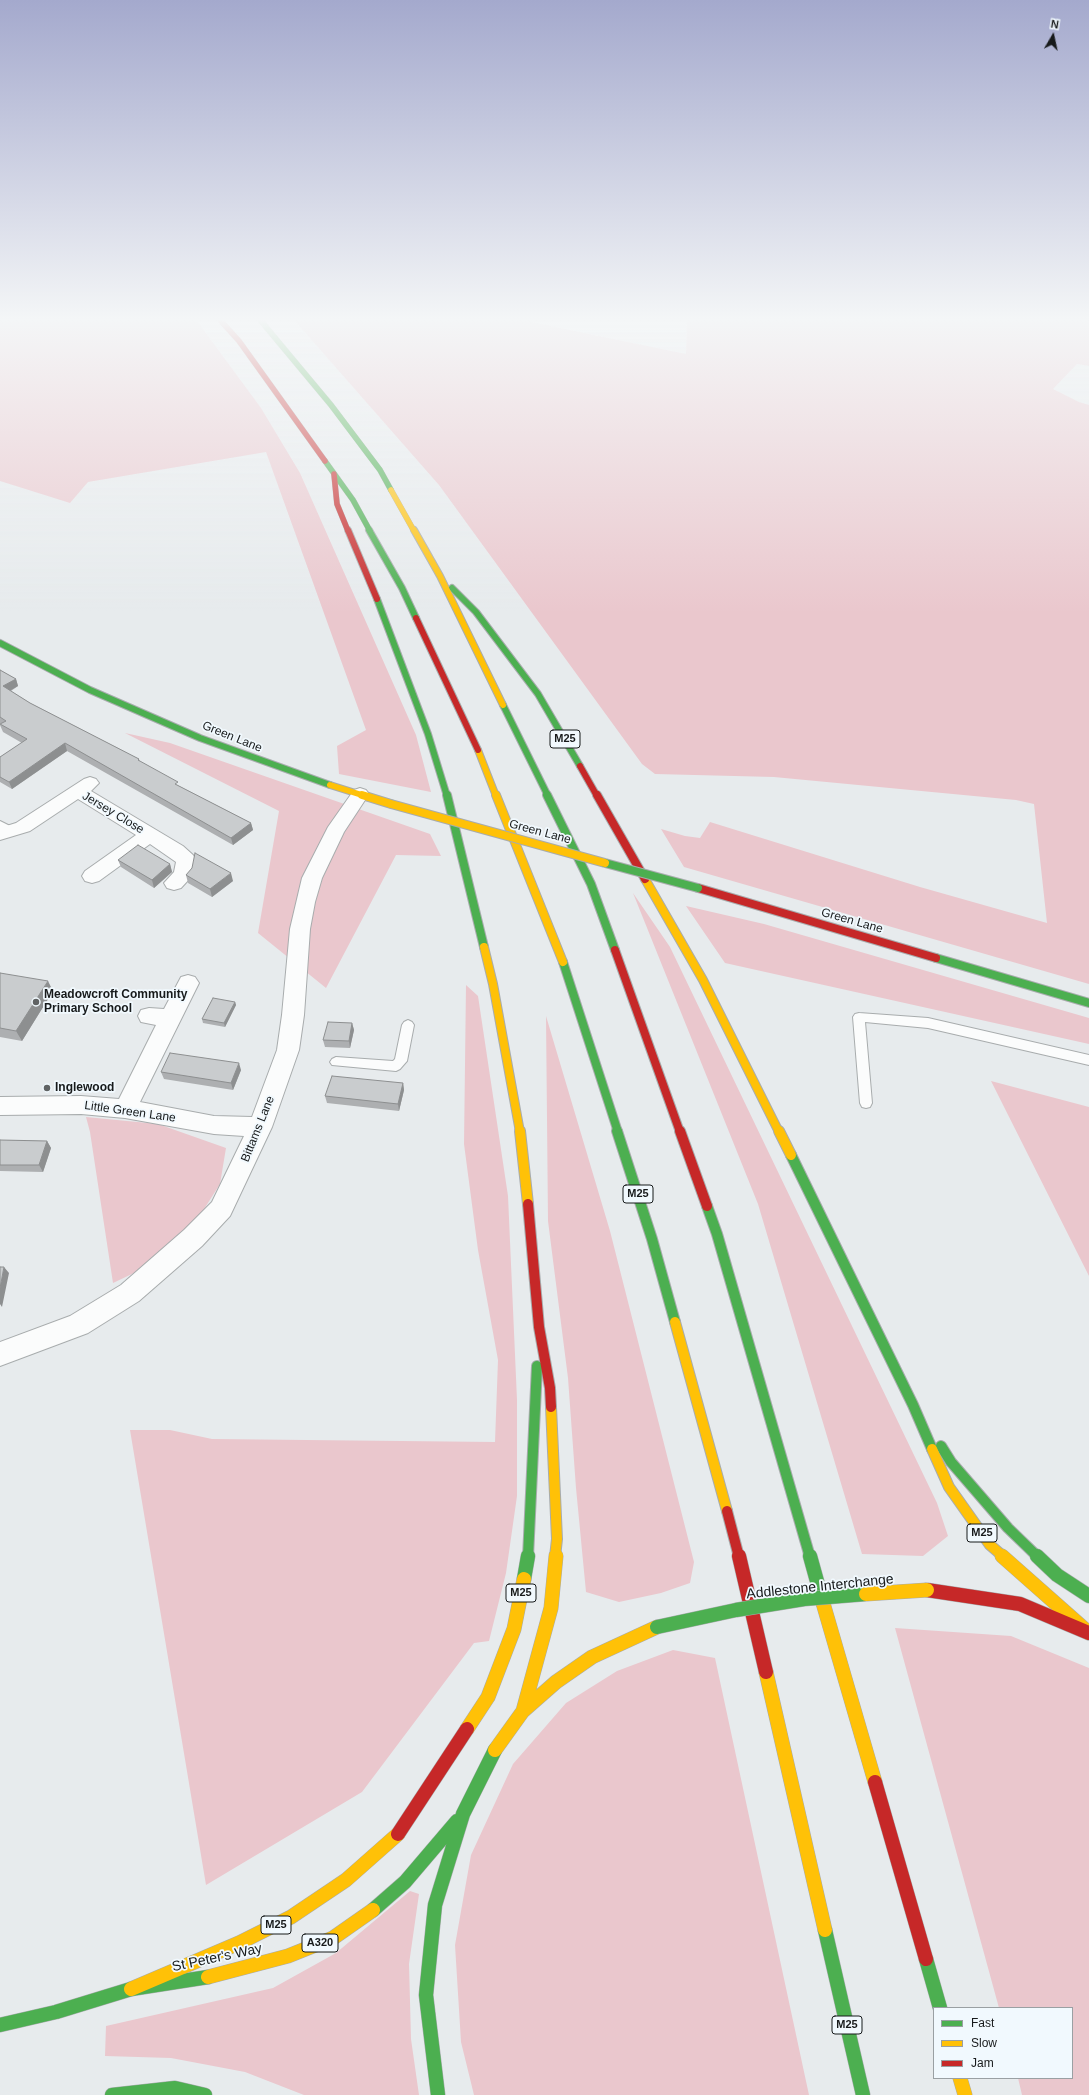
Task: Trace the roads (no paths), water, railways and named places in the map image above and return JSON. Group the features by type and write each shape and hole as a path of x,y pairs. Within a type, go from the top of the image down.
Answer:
{"main road":[{"name":"M25","path":"295,419 353,500 402,588 468,727 563,963 652,1239 740,1559 863,2095"},
{"name":"M25","path":"341,419 380,470 440,576 591,884 717,1234 940,2007"},
{"name":"M25","path":"334,473 337,504 385,617 428,734 449,801 493,984 522,1144 539,1327 550,1388 557,1539 551,1608 523,1711"},
{"name":"M25","path":"440,576 476,612 538,694 703,980 835,1243 913,1405 949,1488 990,1545 1089,1633"},
{"name":"Green Lane","path":"0,643 90,690 200,738 248,757 391,804 698,888 1089,1003"},
{"name":"M25","path":"131,1989 239,1943 285,1920 346,1880 402,1830 488,1697 514,1629 528,1560 539,1327"},
{"name":"M25","path":"913,1405 951,1462 1008,1528 1057,1575 1089,1596"},
{"name":"Addlestone Interchange","path":"438,2095 426,1995 436,1904 463,1814 491,1755 523,1711 556,1682 592,1657 657,1627 736,1610 804,1599 927,1590 1020,1604 1089,1633"},
{"name":"St Peter's Way","path":"0,2025 56,2012 131,1989 208,1977 288,1956 333,1938 369,1913 405,1882 463,1814"},
{"path":"960,2079 965,2095"},
{"path":"112,2095 174,2088 205,2095"}],"street":[{"name":"Jersey Close","path":"4,830 23,827 84,787 149,835 176,851 186,860 183,875 174,883"},
{"name":"Bittams Lane","path":"0,1354 79,1325 130,1293 188,1243 221,1209 260,1127 288,1050 305,902 312,878 335,831 360,794"},
{"name":"Jersey Close","path":"92,876 149,835"},
{"path":"125,1110 188,983"},
{"path":"149,1016 171,1018"},
{"name":"Little Green Lane","path":"0,1106 81,1105 125,1110 214,1125 260,1127"}],"lane":[{"path":"866,1103 859,1017 928,1023 1089,1060"},
{"path":"336,1062 396,1066 401,1061 408,1025"}],"place":[{"name":"Meadowcroft Community Primary School","path":"36,1002"},
{"name":"Inglewood","path":"47,1088"}]}
